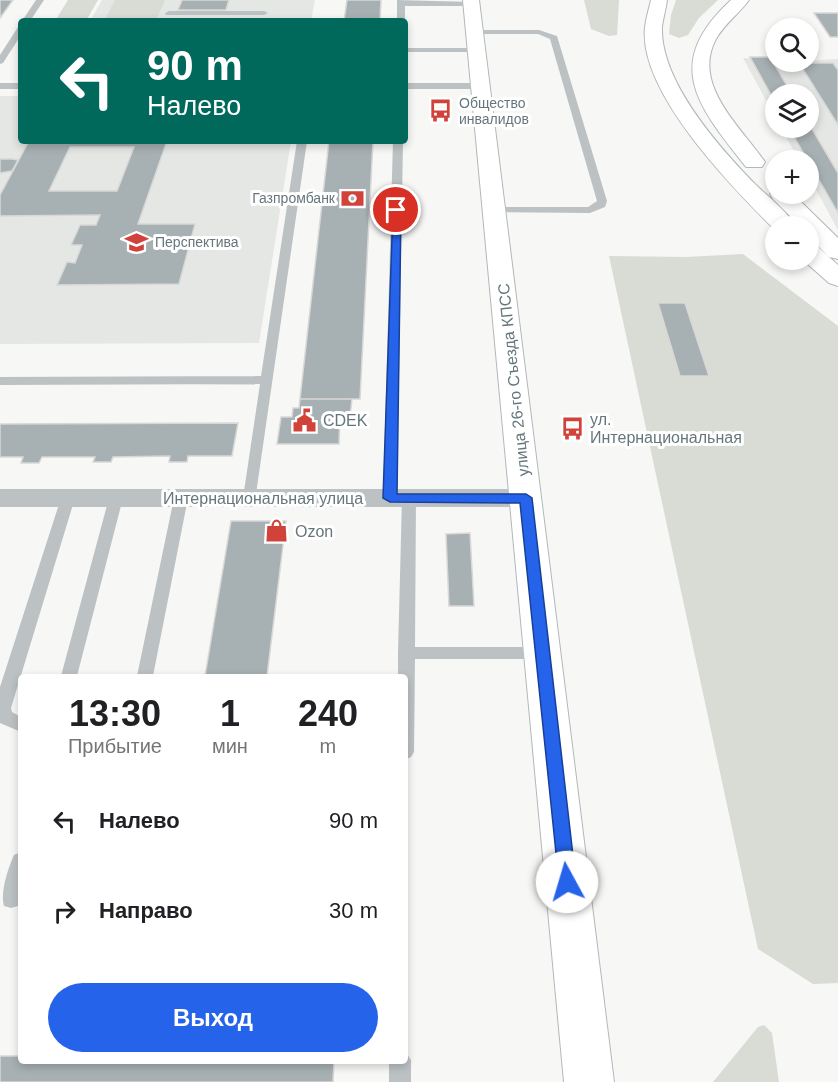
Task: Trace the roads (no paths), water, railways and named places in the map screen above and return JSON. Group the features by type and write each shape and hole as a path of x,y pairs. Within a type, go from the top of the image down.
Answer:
{"main road":[{"path":"659,0 652,29 658,60 682,107 737,177 774,216"},
{"path":"741,0 720,20 702,47 700,76 715,110 765,175"},
{"name":"улица 26-го Съезда КПСС","path":"471,2 589,1082"},
{"path":"791,204 838,252"},
{"path":"819,261 838,278"}],"street":[{"name":"Интернациональная улица","path":"0,498 526,498"}],"lane":[{"path":"28,18 40,0"},
{"path":"174,0 167,17 264,13"},
{"path":"400,18 401,2 471,2"},
{"path":"408,50 539,32 554,38 602,201 601,205 590,210 494,210"},
{"path":"0,61 18,34"},
{"path":"408,40 476,41"},
{"path":"11,44 18,44"},
{"path":"0,86 18,86"},
{"path":"408,86 481,86"},
{"path":"250,498 302,144"},
{"path":"398,144 400,498 406,674"},
{"path":"0,381 267,380"},
{"path":"18,724 5,717 2,708 68,498"},
{"path":"70,674 116,498"},
{"path":"144,674 181,498"},
{"path":"406,653 543,653"},
{"path":"11,899 18,872"},
{"path":"400,1064 400,1082"}],"place":[{"name":"Общество инвалидов","path":"441,111"},
{"name":"Газпромбанк","path":"353,198"},
{"name":"Перспектива","path":"137,242"},
{"name":"CDEK","path":"305,420"},
{"name":"ул. Интернациональная","path":"572,428"},
{"name":"Ozon","path":"277,531"}]}
